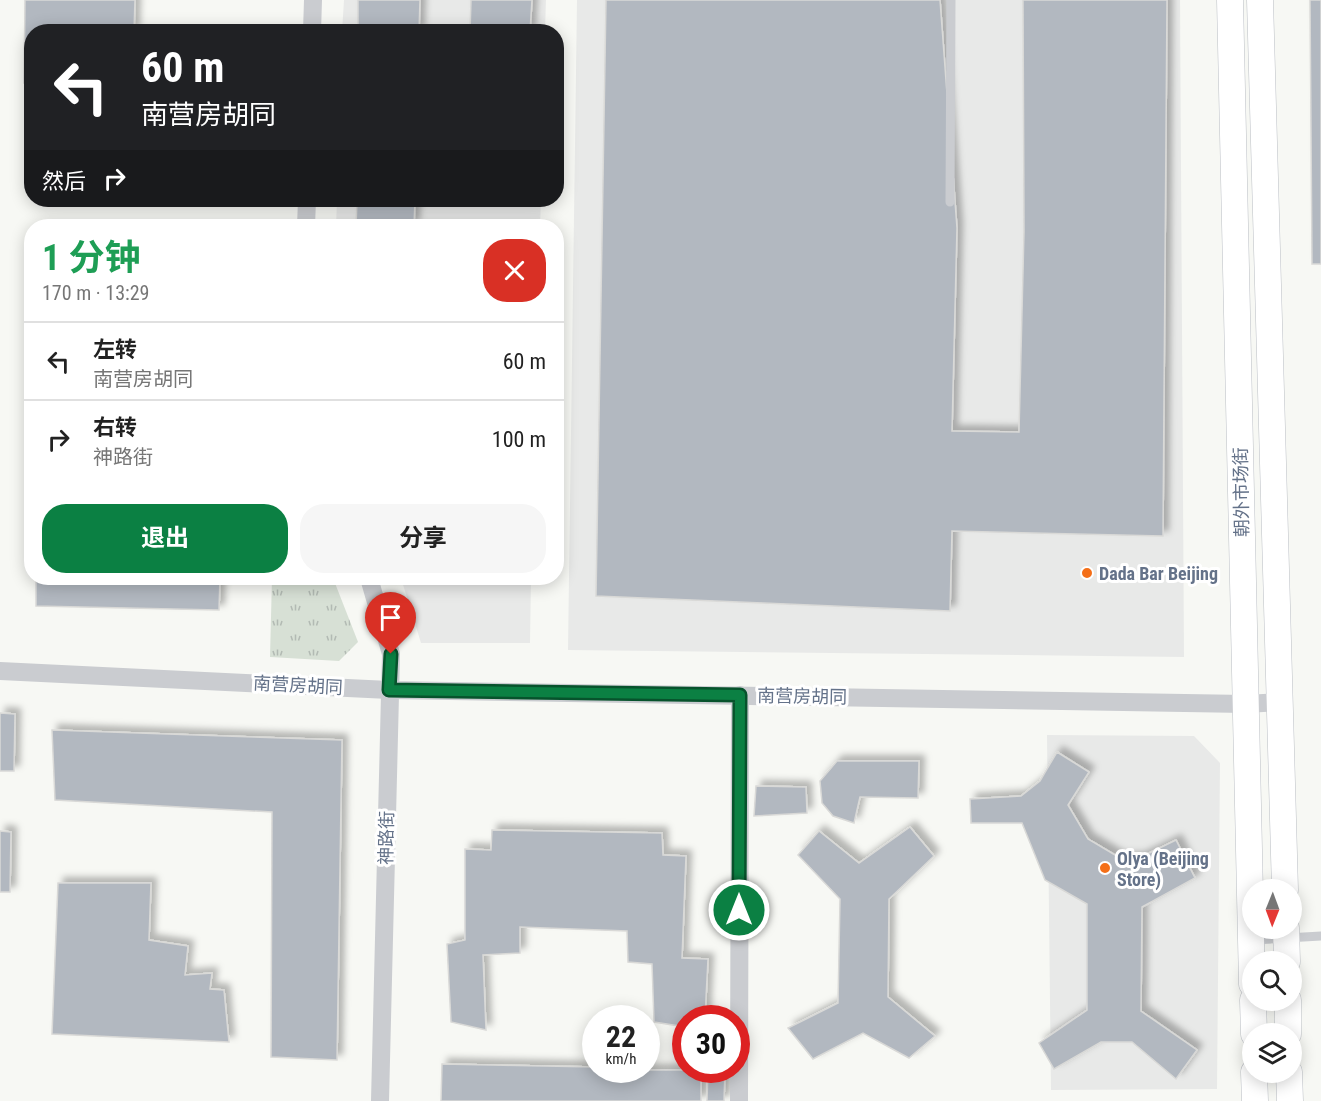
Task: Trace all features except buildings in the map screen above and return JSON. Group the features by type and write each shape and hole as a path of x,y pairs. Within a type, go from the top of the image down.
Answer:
{"main road":[{"name":"朝外市场街","path":"1230,0 1251,951"},
{"name":"朝外市场街","path":"1260,0 1285,879"},
{"path":"1254,1083 1255,1101"},
{"path":"1289,1083 1290,1101"}],"street":[{"path":"312,24 313,0"},
{"name":"神路街","path":"371,585 391,654 380,1101"},
{"name":"南营房胡同","path":"0,671 389,690 1246,704 1280,702"},
{"path":"739,1101 740,695"}],"lane":[{"path":"950,202 951,0"},
{"path":"1251,940 1286,943 1321,936"}],"shaded area":[{"path":"344,0 546,0 545,24 342,24"},
{"path":"577,0 1180,0 1184,657 568,650"},
{"path":"337,207 541,207 540,219 336,219"},
{"path":"403,585 531,585 530,643 421,643"},
{"path":"1047,735 1194,736 1220,763 1217,1089 1051,1090"}],"green space":[{"path":"272,585 336,585 358,642 339,661 270,657"}],"place":[{"name":"Dada Bar Beijing","path":"1087,573"},
{"name":"Olya (Beijing Store)","path":"1105,868"}],"route":[{"path":"391,654 389,690 740,695 739,910"}]}
